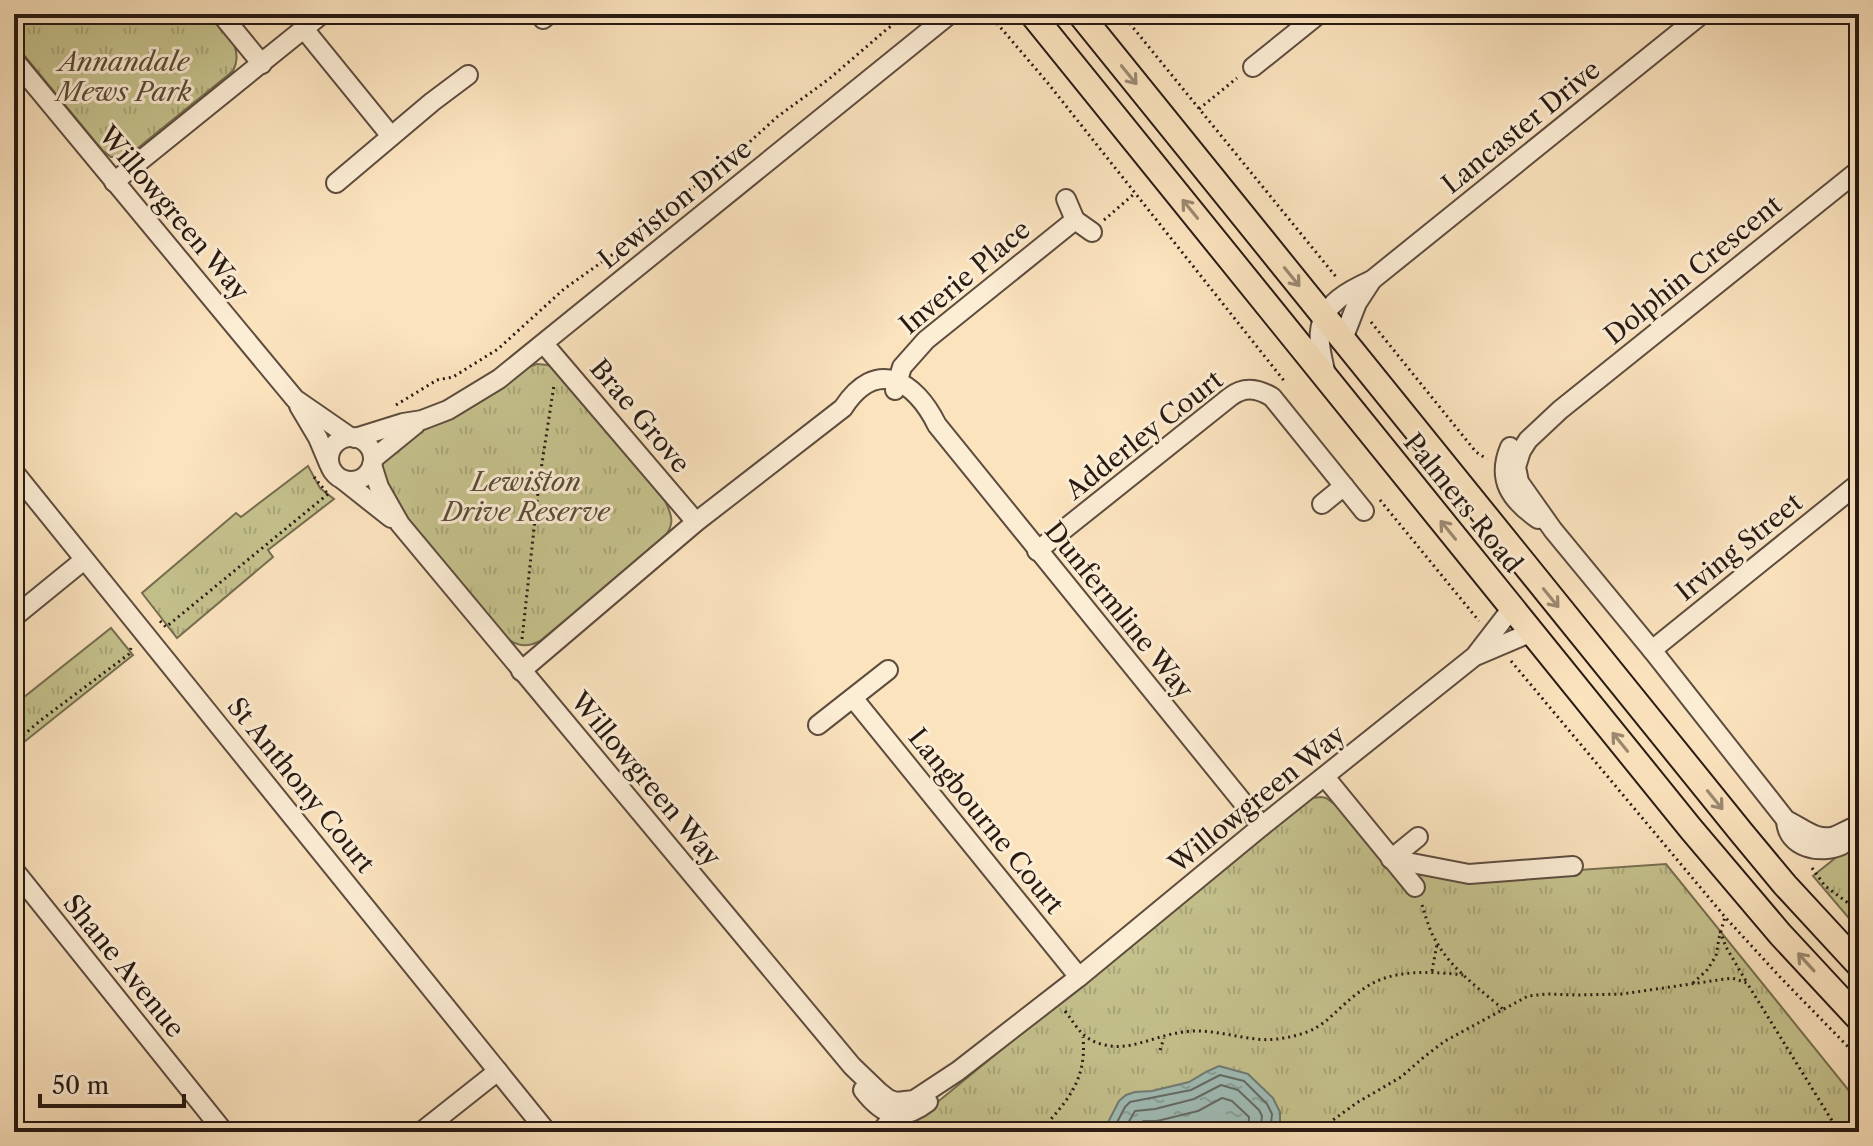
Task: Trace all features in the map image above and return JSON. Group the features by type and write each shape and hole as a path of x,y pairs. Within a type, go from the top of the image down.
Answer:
{"main road":[{"name":"Palmers Road","path":"1032,14 1739,887 1859,1019"},
{"name":"Palmers Road","path":"1080,14 1741,832 1859,965"}],"street":[{"path":"221,14 262,64"},
{"path":"114,182 322,14"},
{"name":"Lewiston Drive","path":"352,438 448,410 550,351 950,14"},
{"path":"1253,67 1319,14"},
{"name":"Lancaster Drive","path":"1324,317 1339,297 1352,297 1702,14"},
{"path":"304,29 391,136"},
{"name":"Willowgreen Way","path":"14,60 295,399 329,464"},
{"path":"336,183 468,75"},
{"name":"Dolphin Crescent","path":"1859,170 1560,410 1528,440 1516,467 1519,482 1553,530 1786,820 1820,837 1833,837 1859,826"},
{"path":"1066,199 1075,220 1097,228"},
{"name":"Inverie Place","path":"896,385 902,367 926,340 1075,220"},
{"path":"1343,339 1352,297"},
{"path":"1324,317 1319,334 1326,378"},
{"name":"Brae Grove","path":"550,351 696,522"},
{"path":"528,664 696,522 843,408 876,391 896,385"},
{"name":"Dunfermline Way","path":"896,385 920,398 937,425 1037,551 1262,826"},
{"name":"Adderley Court","path":"1037,551 1230,397 1243,390 1258,390 1272,397 1364,511"},
{"name":"Willowgreen Way","path":"295,399 352,438"},
{"name":"Dolphin Crescent","path":"1553,530 1517,502 1506,482 1504,465 1512,442 1518,436 1560,410"},
{"name":"Lewiston Drive","path":"372,462 422,420"},
{"path":"352,438 367,444 372,462 365,476 352,481 335,475 329,464 335,444 352,438"},
{"name":"Willowgreen Way","path":"372,462 379,487 400,524"},
{"name":"St Anthony Court","path":"14,472 547,1132"},
{"name":"Willowgreen Way","path":"343,480 400,524 528,664 852,1066 895,1108 914,1100 958,1071 1054,997 1494,641 1512,608"},
{"name":"Irving Street","path":"1652,650 1859,483"},
{"path":"1322,504 1344,486"},
{"path":"14,617 84,560"},
{"path":"1494,641 1532,632"},
{"path":"818,725 888,670"},
{"name":"Langbourne Court","path":"853,698 1079,977"},
{"path":"1325,777 1415,887"},
{"name":"Dolphin Crescent","path":"1786,820 1788,832 1797,842 1825,850 1838,847 1850,839 1859,826"},
{"path":"1391,859 1418,837"},
{"path":"1391,859 1469,874 1573,866"},
{"name":"Shane Avenue","path":"14,870 224,1132"},
{"path":"421,1132 498,1071"},
{"path":"881,1132 895,1108"}],"path":[{"path":"386,411 437,380 453,377 498,349 564,289 616,252 669,204 709,176 777,117 908,14"},
{"path":"989,14 1047,82 1292,390"},
{"path":"1122,14 1476,452 1504,465"},
{"path":"1199,109 1253,67"},
{"path":"1097,228 1134,194"},
{"path":"528,664 522,642 539,483 553,390 550,351"},
{"path":"14,743 129,654 144,633 161,620 166,627 328,494"},
{"path":"1380,500 1725,917 1859,1058"},
{"path":"1813,849 1812,870 1825,886 1859,911"},
{"path":"1415,887 1437,944 1464,975 1504,1010"},
{"path":"1692,984 1716,956 1725,917"},
{"path":"1720,931 1747,983 1839,1132"},
{"path":"1432,971 1437,944"},
{"path":"1083,1037 1120,1047 1202,1030 1259,1040 1283,1038 1308,1032 1328,1021 1347,1001 1373,983 1395,976 1432,971 1464,975"},
{"path":"1320,1132 1358,1102 1401,1077 1445,1041 1528,996 1622,994 1732,978 1747,983"},
{"path":"1039,1132 1065,1102 1078,1081 1084,1054 1083,1037 1054,997"},
{"path":"1160,1050 1164,1037"}],"green space":[{"name":"Annandale Mews Park","path":"14,14 212,14 232,40 236,63 233,71 128,156 111,157 14,43"},
{"name":"Lewiston Drive Reserve","path":"537,364 554,368 574,390 665,501 671,522 662,541 540,641 524,645 508,639 403,515 382,475 382,464 415,432 462,411"},
{"path":"308,466 320,488 334,499 268,550 273,557 177,638 142,593 236,513 241,517"},
{"path":"111,628 133,655 14,750 14,705"},
{"path":"1321,797 1337,806 1412,872 1478,877 1666,864 1859,1103 1859,1132 901,1132 1301,804"},
{"path":"1859,839 1859,930 1813,876"}],"water":[{"path":"1219,1066 1248,1074 1273,1098 1280,1112 1277,1132 1103,1132 1119,1101 1126,1095 1189,1082"}]}
